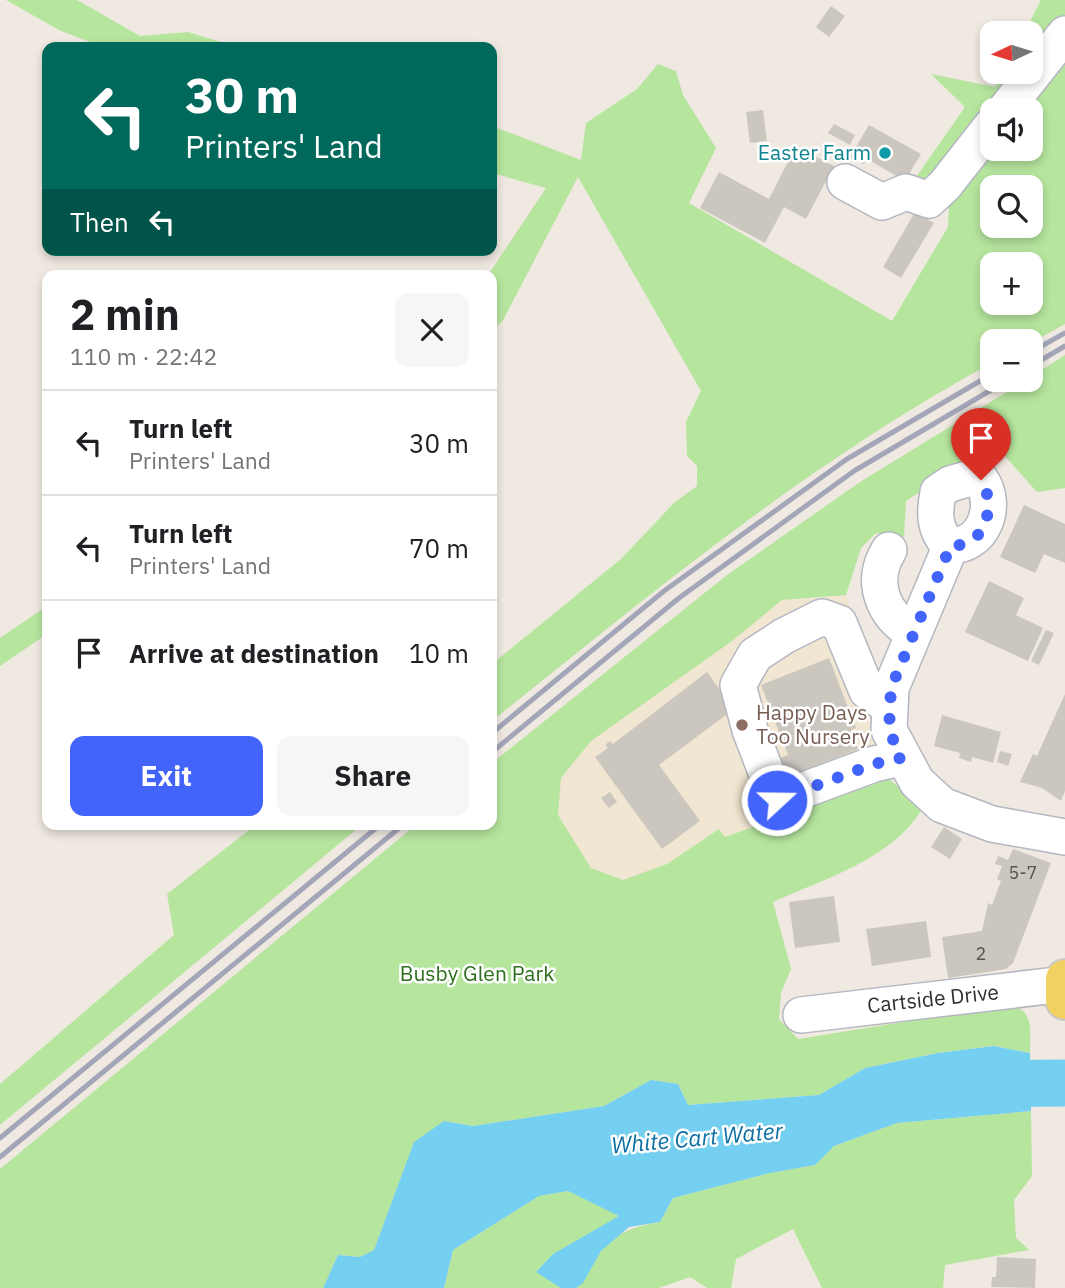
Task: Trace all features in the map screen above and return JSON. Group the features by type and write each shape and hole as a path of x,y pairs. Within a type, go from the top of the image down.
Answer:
{"main road":[{"path":"1065,979 1065,1000"}],"street":[{"path":"1014,98 1065,34"},
{"path":"845,182 882,202 906,192 929,200 945,185 980,140"},
{"path":"951,545 891,688 888,706 889,730 901,758 917,782 942,805 992,824 1065,836"},
{"path":"890,550 883,560 880,593 883,605 896,622 913,633"},
{"path":"888,706 867,691 839,623 822,617 784,636 755,655 738,685 750,730 777,800 874,764 901,758"},
{"name":"Cartside Drive","path":"801,1015 1065,984"}],"shaded area":[{"name":"Happy Days Too Nursery","path":"846,595 873,673 866,709 889,779 724,838 718,829 667,864 623,880 591,868 558,815 561,778 591,741 732,641 782,600"}],"green space":[{"path":"6,0 77,0 140,36 188,32 221,42 90,42 61,31"},
{"path":"1041,0 1065,0 1065,324 1043,336 1043,329 980,329 980,370 860,442 796,486 673,577 497,717 497,660 621,559 675,502 697,486 697,466 687,456 686,422 701,391 578,177 502,322 497,326 497,270 491,270 546,188 497,174 497,128 581,160 586,123 637,89 658,64 676,71 683,95 716,148 689,203 892,321 948,227 949,203 912,183 965,107 931,74 995,87 997,84 1043,84 1043,21 1030,21"},
{"name":"Busby Glen Park","path":"1065,355 1065,488 1037,492 1003,454 978,447 963,464 906,501 904,537 876,533 861,548 846,595 782,600 732,641 591,741 561,778 558,815 591,868 623,880 667,864 719,829 725,837 889,779 923,808 910,826 894,841 856,866 773,902 791,969 781,993 779,1019 798,1039 1009,1005 1017,1007 1027,1016 1030,1053 994,1046 938,1053 865,1068 819,1095 688,1105 678,1084 651,1080 604,1106 473,1126 444,1121 414,1143 374,1250 360,1257 338,1255 323,1288 0,1288 0,1169 410,830 497,830 497,759 727,575 860,482 1006,392 1043,392 1043,369"},
{"path":"42,609 42,637 0,666 0,638"},
{"path":"249,830 356,830 0,1125 0,1084 174,935 167,894"},
{"path":"1031,1111 1032,1176 1014,1200 1016,1238 1029,1250 945,1265 943,1288 822,1288 793,1229 736,1259 731,1288 707,1288 690,1277 659,1288 576,1288 586,1277 603,1248 617,1236 633,1228 660,1222 673,1198 770,1173 815,1165 834,1146 897,1123"},
{"path":"568,1191 620,1216 553,1254 537,1271 561,1288 444,1288 453,1250 539,1196"}],"water":[{"path":"994,1046 1030,1053 1031,1111 897,1123 834,1146 815,1165 770,1173 673,1198 660,1222 629,1227 601,1251 583,1283 576,1288 561,1288 536,1272 553,1254 619,1216 568,1191 539,1196 453,1250 444,1288 323,1288 338,1255 360,1257 374,1250 414,1142 444,1121 473,1126 604,1106 651,1080 678,1084 688,1105 819,1095 865,1068 938,1053"}],"building":[{"path":"831,6 845,16 829,37 816,27"},
{"path":"763,110 767,141 750,143 746,112"},
{"path":"834,124 855,135 850,145 828,133"},
{"name":"Easter Farm","path":"869,125 921,154 905,181 867,159 864,164 850,157"},
{"path":"796,146 834,166 806,219 784,207 765,243 700,208 719,172 769,199"},
{"path":"915,212 934,223 901,278 883,267"},
{"path":"1024,505 1065,524 1065,563 1044,554 1035,573 1000,557"},
{"path":"989,581 1024,598 1016,615 1043,628 1028,661 965,632"},
{"path":"1046,630 1054,633 1039,665 1031,661"},
{"path":"829,658 856,728 851,730 858,749 783,778 775,760 788,755 761,685"},
{"path":"707,672 734,709 659,765 700,821 662,849 595,757 608,748 605,745 610,741 613,744"},
{"path":"1065,694 1065,791 1061,801 1042,788 1020,782 1033,754 1037,756"},
{"path":"942,715 1001,732 993,763 972,757 971,762 959,758 960,753 934,746"},
{"path":"1000,751 1012,754 1008,766 997,762"},
{"path":"610,792 617,802 609,808 601,798"},
{"path":"944,827 962,839 950,859 931,847"},
{"path":"1013,849 1051,863 1013,963 1006,969 948,978 942,937 982,931 988,903 992,905 1001,881 997,879 1002,866 995,864 998,856 1008,860"},
{"path":"834,896 840,942 795,948 789,902"},
{"path":"926,921 931,957 872,966 866,929"},
{"path":"997,1257 1036,1259 1035,1288 991,1287 992,1277 996,1277"}],"waterway":[{"name":"White Cart Water","path":"967,1084 1065,1083"}],"railway":[{"path":"1043,345 1065,333"},
{"path":"1043,359 1065,346"},
{"path":"497,729 664,591 847,459 980,381"},
{"path":"497,748 679,598 854,471 988,392"},
{"path":"0,1138 374,830"},
{"path":"0,1157 397,830"}],"place":[{"name":"Easter Farm","path":"885,153"},
{"name":"Happy Days Too Nursery","path":"742,725"}],"route":[{"path":"777,800 874,764 901,758 889,730 888,706 891,688 951,545 959,546 980,533 988,518 990,502 981,480"}]}
